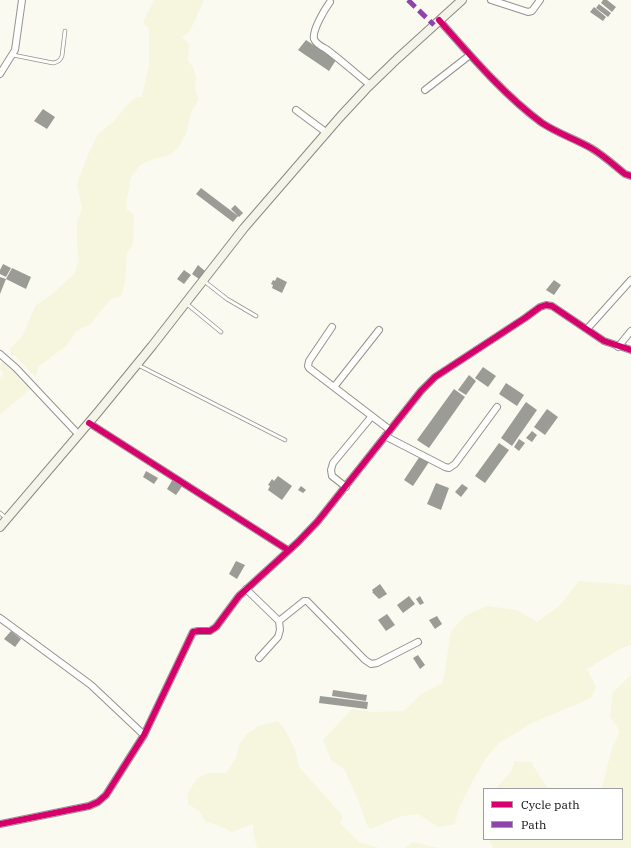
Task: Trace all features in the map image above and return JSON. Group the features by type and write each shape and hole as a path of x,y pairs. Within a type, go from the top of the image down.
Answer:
{"main road":[{"path":"0,527 89,423 244,228 327,133 370,85 462,0"}],"street":[{"path":"0,74 13,55 22,0"},
{"path":"491,0 528,12 532,11 540,0"},
{"path":"330,2 322,15 314,34 314,39 370,85"},
{"path":"439,20 470,55 504,89 543,123 592,149 625,174 631,176"},
{"path":"425,90 470,55"},
{"path":"296,110 327,133"},
{"path":"587,329 631,280"},
{"path":"0,824 89,806 98,802 106,795 144,735 193,632 207,632 213,630 246,589 318,521 420,391 435,377 540,307 546,305 552,306 604,341 618,347 631,350"},
{"path":"332,327 309,361 309,368 390,430"},
{"path":"334,387 379,330"},
{"path":"618,347 631,331"},
{"path":"0,354 16,368 79,435"},
{"path":"385,436 449,468 455,464 496,407"},
{"path":"346,487 332,476 331,470 333,463 372,416"},
{"path":"89,423 288,550"},
{"path":"246,589 279,621 280,630 278,637 259,658"},
{"path":"279,621 304,601 307,601 365,660 371,664 377,663 418,642"},
{"path":"0,618 95,689 144,735"}],"lane":[{"path":"13,55 53,63 57,62 62,56 65,31"},
{"path":"203,280 227,299 256,316"},
{"path":"185,302 221,332"},
{"path":"136,365 285,440"},
{"path":"0,513 7,519"}],"green space":[{"path":"154,0 204,0 190,31 182,37 189,44 188,61 193,67 196,78 195,89 199,99 191,112 187,132 178,148 170,155 156,158 140,165 131,177 126,205 127,210 134,214 133,244 127,253 125,283 121,296 111,299 91,324 76,331 66,346 38,367 36,377 9,350 23,335 35,306 51,295 74,274 79,261 77,223 82,209 77,184 87,157 98,134 115,120 127,105 136,97 142,97 149,65 149,29 143,22"},
{"path":"6,359 33,386 0,414 0,378 4,374 0,369 0,363"},
{"path":"579,581 631,585 631,645 620,649 587,669 596,687 591,698 530,724 499,743 486,758 470,786 459,808 455,824 438,827 418,814 402,816 370,829 366,823 359,802 344,769 331,760 323,740 352,709 373,712 404,711 421,694 443,683 451,631 465,616 487,606 517,610 537,622 559,606"},
{"path":"631,675 631,848 493,848 489,840 623,840 623,788 602,788 612,748 620,731 610,717 613,692"},
{"path":"278,721 285,730 295,749 299,767 343,816 340,823 359,842 379,848 257,848 253,832 253,824 232,832 218,825 206,822 199,811 188,804 188,793 197,778 209,773 226,773 236,758 240,743 247,734 259,726"},
{"path":"515,761 531,762 547,788 496,788 510,773"},
{"path":"413,842 439,848 405,848"}],"building":[{"path":"603,0 607,0 616,7 612,12 601,3"},
{"path":"599,4 611,13 608,17 596,8"},
{"path":"594,7 606,17 603,21 590,12"},
{"path":"306,40 336,60 329,71 298,50"},
{"path":"43,109 55,117 47,129 34,121"},
{"path":"201,188 238,216 233,222 196,194"},
{"path":"235,205 243,213 239,217 231,209"},
{"path":"3,264 11,268 6,277 0,274"},
{"path":"198,265 205,271 199,279 192,274"},
{"path":"12,268 31,277 26,289 6,279"},
{"path":"184,270 191,275 184,284 177,279"},
{"path":"0,277 6,279 0,294"},
{"path":"277,277 287,282 282,293 272,288 273,285 271,284"},
{"path":"554,280 561,285 554,295 546,290"},
{"path":"483,367 496,376 488,387 475,378"},
{"path":"469,375 476,381 466,395 458,390"},
{"path":"506,383 524,395 517,406 499,394"},
{"path":"454,389 465,397 429,448 417,440"},
{"path":"526,402 537,410 512,446 501,438"},
{"path":"547,409 558,417 545,435 534,427"},
{"path":"532,431 537,435 532,442 526,438"},
{"path":"519,439 525,443 519,451 514,447"},
{"path":"499,443 509,450 485,483 475,476"},
{"path":"420,456 429,462 413,486 404,480"},
{"path":"146,471 158,478 154,484 143,477"},
{"path":"278,476 292,486 282,500 268,490 270,486 268,485 272,479 274,481"},
{"path":"173,479 183,485 176,495 167,489"},
{"path":"436,483 449,488 441,510 427,504"},
{"path":"462,484 468,488 461,497 455,492"},
{"path":"301,486 306,490 303,493 298,490"},
{"path":"236,561 245,565 237,579 229,574"},
{"path":"380,584 387,594 379,599 372,592 372,590"},
{"path":"409,596 415,604 403,613 397,605"},
{"path":"420,596 424,603 420,605 416,599"},
{"path":"387,614 395,625 386,631 378,620"},
{"path":"437,616 442,624 435,629 429,620"},
{"path":"11,631 21,639 15,647 4,639"},
{"path":"418,655 425,665 420,669 413,658"},
{"path":"333,690 367,695 366,701 332,696"},
{"path":"320,696 368,702 367,709 319,703"}],"marked path":[{"path":"408,0 434,25"}],"cycle path":[{"path":"439,20 488,74 528,112 548,127 595,151 625,174 631,176"},
{"path":"0,824 89,806 98,802 106,795 144,735 193,632 210,631 216,627 239,596 298,542 318,521 421,391 435,377 540,307 546,305 552,306 604,341 631,350"},
{"path":"89,423 288,550"}]}
